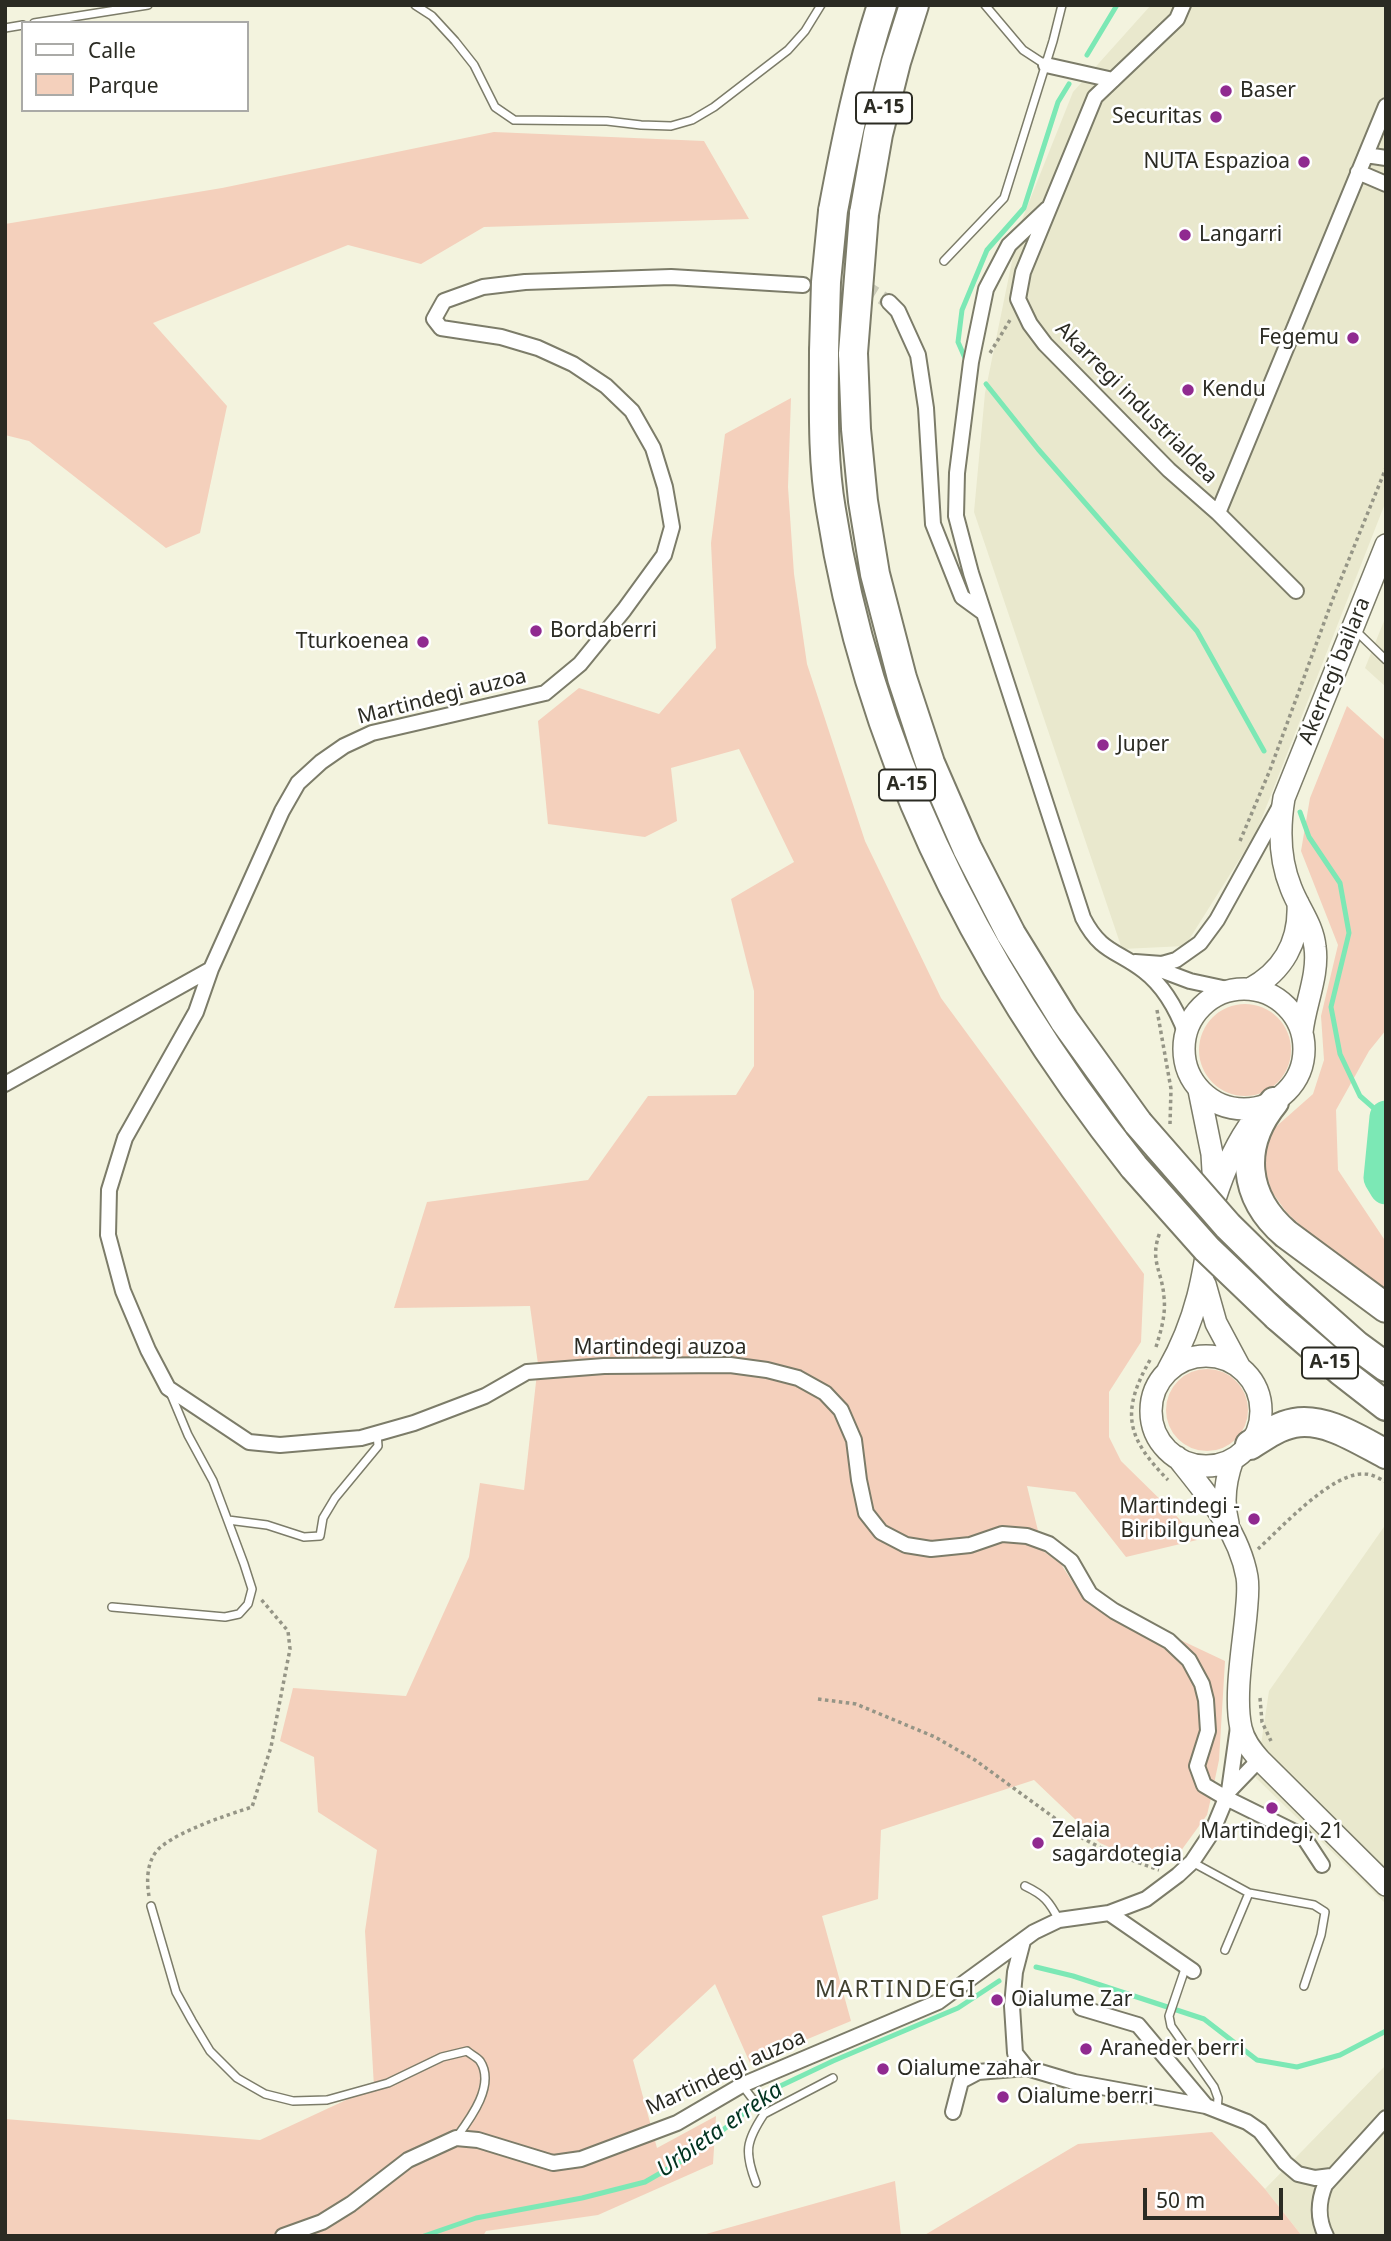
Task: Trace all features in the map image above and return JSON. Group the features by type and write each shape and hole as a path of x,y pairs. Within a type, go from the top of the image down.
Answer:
{"highway":[{"name":"A-15","path":"882,5 848,131 833,211 824,351 825,427 830,507 844,583 871,688 901,773 943,868 986,949 1038,1035 1094,1115 1134,1167 1207,1248 1277,1316 1340,1371 1386,1406"},
{"name":"A-15","path":"914,5 878,134 864,214 853,353 856,429 874,574 901,678 930,763 967,848 1011,934 1064,1020 1138,1123 1228,1226 1284,1281 1356,1345 1386,1367"},
{"path":"1269,1104 1257,1127 1250,1155 1252,1184 1258,1199 1275,1224 1286,1234 1386,1308"},
{"path":"1241,1452 1275,1429 1294,1423 1314,1422 1348,1434 1386,1454"}],"main road":[{"name":"Akerregi bailara","path":"1302,1032 1316,950 1310,926 1290,887 1281,851 1284,798 1386,545"},
{"path":"1269,1104 1250,1110 1236,1109 1209,1099 1192,1080 1184,1058 1186,1034 1189,1023 1203,1004 1272,975 1288,955 1297,930 1298,903"},
{"path":"1241,990 1273,996 1283,1003 1298,1021 1305,1048 1302,1064 1296,1079 1286,1092 1269,1104 1234,1150 1215,1199 1203,1275 1190,1326 1157,1385 1151,1417 1155,1433 1164,1447 1190,1464 1219,1465 1241,1452"},
{"path":"1199,1090 1212,1154 1215,1199"},
{"path":"1203,1275 1216,1323 1240,1366"},
{"path":"1167,1371 1195,1356 1226,1358 1240,1366 1252,1378 1259,1394 1262,1412 1259,1429 1227,1476 1224,1495 1230,1532 1243,1562 1247,1580 1240,1681 1240,1717 1245,1740 1257,1763 1386,1885"},
{"path":"1177,1457 1230,1532"}],"street":[{"path":"1018,299 1023,272 1095,97 1177,19 1184,5"},
{"path":"1046,65 1113,80"},
{"path":"1384,116 1366,155 1386,158"},
{"name":"Akarregi industrialdea","path":"1018,299 1030,324 1045,344 1169,470 1218,513 1366,155"},
{"path":"1358,172 1386,184"},
{"path":"1050,206 1009,245 986,289 971,362 957,473 956,516 984,613 1083,918 1103,946 1144,972 1165,992 1186,1034"},
{"name":"Martindegi auzoa","path":"803,285 671,277 525,282 483,287 444,301 434,319 441,328 500,337 538,348 573,364 606,386 632,411 653,448 665,487 672,527 664,555 580,664 545,693 372,733 344,746 298,783 282,811 211,970 196,1012 125,1138 108,1190 108,1235 123,1291 148,1350 168,1388 249,1442 280,1445 377,1433 414,1423 485,1396 527,1371 604,1366 730,1365 799,1378 825,1393 841,1410 854,1440 866,1513 881,1532 906,1545 931,1549 970,1545 1002,1534 1027,1536 1049,1544 1071,1561 1090,1594 1114,1611 1169,1641 1189,1660 1202,1684 1206,1700 1208,1731 1198,1766 1204,1784 1227,1795"},
{"path":"889,302 898,311 918,355 926,408 933,524 962,597 984,613"},
{"path":"1218,513 1296,591"},
{"path":"1130,962 1162,964 1176,960 1189,952 1209,932 1284,798"},
{"path":"1146,964 1190,981 1241,990"},
{"path":"5,1084 211,970"},
{"name":"Martindegi auzoa","path":"456,2138 478,2140 553,2163 581,2159 677,2123 938,2002 1034,1932 1059,1920 1109,1913 1146,1899 1192,1862 1212,1832 1227,1795 1240,1717"},
{"name":"Martindegi auzoa","path":"1227,1795 1257,1763"},
{"path":"1227,1795 1303,1836 1322,1865"},
{"path":"1109,1913 1189,1969"},
{"path":"1023,1941 1014,1972 1013,2006 1015,2053 1027,2068"},
{"path":"1082,2008 1138,2025 1211,2108"},
{"path":"953,2112 961,2081 978,2072 1027,2068 1073,2082 1211,2108 1247,2122 1260,2131 1285,2163 1298,2174 1315,2178 1331,2176"},
{"path":"1326,2236 1321,2225 1319,2205 1325,2185 1386,2118"},
{"path":"283,2236 322,2222 351,2204 408,2160 456,2138"}],"lane":[{"path":"47,21 148,5"},
{"path":"415,5 432,16 455,41 474,65 495,107 514,120 607,121 651,125 671,125 692,120 714,107 788,50 805,31 821,5"},
{"path":"985,5 1023,50 1046,65"},
{"path":"944,261 1004,198 1062,5"},
{"path":"1352,628 1386,660"},
{"name":"Martindegi auzoa","path":"168,1388 188,1435 213,1481 252,1589"},
{"path":"229,1520 267,1525 304,1536 320,1536 323,1518 335,1498 378,1446 377,1433"},
{"path":"112,1607 225,1617 239,1614 248,1604 252,1589"},
{"path":"1192,1862 1249,1893 1314,1905 1325,1912 1321,1935 1304,1986"},
{"path":"1025,1886 1042,1894 1052,1905 1059,1920"},
{"path":"1225,1950 1249,1893"},
{"path":"152,1906 176,1993 209,2051 237,2078 265,2094 293,2101 327,2100 388,2083 442,2057 467,2051 480,2062 486,2084 475,2112 456,2138"},
{"path":"1189,1969 1169,2016 1171,2026 1214,2087 1218,2098 1211,2108"},
{"path":"756,2183 749,2163 750,2136 763,2112 833,2078"},
{"path":"746,2091 763,2112"}],"path":[{"path":"987,357 1007,326 1018,299"},
{"path":"1240,841 1386,468"},
{"path":"1243,1562 1294,1514 1348,1475 1367,1474 1386,1482"},
{"path":"152,1906 148,1868 160,1847 219,1818 252,1807 271,1747 290,1649 288,1631 252,1589"},
{"path":"818,1699 864,1706 935,1737 975,1760 1082,1838 1109,1852 1178,1875"},
{"path":"1261,1710 1262,1722 1276,1746"}],"shaded area":[{"path":"1151,5 1386,5 1386,501 1256,833 1185,946 1122,949 974,512 985,393 1019,227 1073,92"},
{"path":"1386,616 1386,687 1365,668"},
{"path":"1386,1524 1386,1904 1256,1778 1269,1691"},
{"path":"1386,2065 1386,2236 1302,2236 1265,2189"}],"green space":[{"path":"494,132 704,141 749,219 484,227 421,264 348,245 153,323 227,406 200,533 166,548 29,441 5,435 5,224 222,188"},
{"path":"791,398 788,487 794,574 807,664 865,841 941,998 1144,1274 1141,1342 1109,1392 1109,1437 1121,1461 1174,1513 1197,1540 1126,1557 1075,1492 1027,1486 1043,1551 1061,1564 1082,1597 1121,1623 1172,1636 1225,1661 1219,1760 1207,1815 1175,1859 1130,1856 1100,1843 1034,1780 881,1830 878,1899 822,1916 851,2021 750,2063 715,1984 633,2060 657,2148 716,2116 713,2164 598,2215 486,2231 483,2236 5,2236 5,2119 260,2140 374,2087 365,1931 377,1850 318,1812 314,1757 280,1741 293,1688 406,1696 469,1557 480,1483 524,1490 538,1364 530,1306 394,1308 427,1202 588,1180 648,1096 736,1095 754,1066 754,991 731,899 794,862 739,749 671,768 677,821 645,837 548,824 538,721 579,688 659,714 716,648 711,543 725,434"},
{"path":"1347,706 1386,741 1386,1030 1369,1051 1336,1110 1338,1170 1386,1242 1386,1292 1325,1248 1287,1213 1272,1192 1262,1160 1270,1132 1313,1094 1324,1060 1321,1016 1338,945 1301,851 1310,798"},
{"path":"1245,1004 1262,1008 1277,1018 1287,1033 1291,1050 1287,1067 1277,1082 1262,1092 1245,1096 1228,1092 1213,1082 1203,1067 1199,1050 1203,1033 1213,1018 1228,1008"},
{"path":"1207,1369 1223,1372 1236,1381 1245,1394 1248,1410 1245,1426 1236,1439 1223,1448 1207,1451 1191,1448 1178,1439 1169,1426 1166,1410 1169,1394 1178,1381 1191,1372"},
{"path":"1212,2132 1265,2189 1302,2236 923,2236 1078,2144"},
{"path":"895,2181 901,2236 699,2236"}],"waterway":[{"path":"1087,55 1117,5"},
{"path":"965,358 958,342 962,310 987,250 1024,208 1058,102 1069,84"},
{"path":"986,384 1038,449 1197,631 1264,751"},
{"path":"1300,812 1309,837 1340,883 1349,933 1331,1007 1340,1054 1360,1096 1385,1118"},
{"path":"1386,1117 1380,1178 1386,1188"},
{"name":"Urbieta erreka","path":"1036,1967 1073,1976 1204,2019 1257,2060 1297,2067 1340,2055 1386,2031"},
{"name":"Urbieta erreka","path":"424,2236 476,2218 582,2198 645,2182 690,2156 776,2088 958,2008 999,1981"}],"tunnel":[{"path":"821,286 868,289 889,302"}],"place":[{"name":"Baser","path":"1226,91"},
{"name":"Securitas","path":"1216,117"},
{"name":"NUTA Espazioa","path":"1304,162"},
{"name":"Langarri","path":"1185,235"},
{"name":"Fegemu","path":"1353,338"},
{"name":"Kendu","path":"1188,390"},
{"name":"Bordaberri","path":"536,631"},
{"name":"Tturkoenea","path":"423,642"},
{"name":"Juper","path":"1103,745"},
{"name":"Martindegi - Biribilgunea","path":"1254,1519"},
{"name":"Martindegi, 21","path":"1272,1808"},
{"name":"Zelaia sagardotegia","path":"1038,1843"},
{"name":"Oialume Zar","path":"997,2000"},
{"name":"Araneder berri","path":"1086,2049"},
{"name":"Oialume zahar","path":"883,2069"},
{"name":"Oialume berri","path":"1003,2097"}],"district":[{"name":"MARTINDEGI","path":"896,1990"}]}
